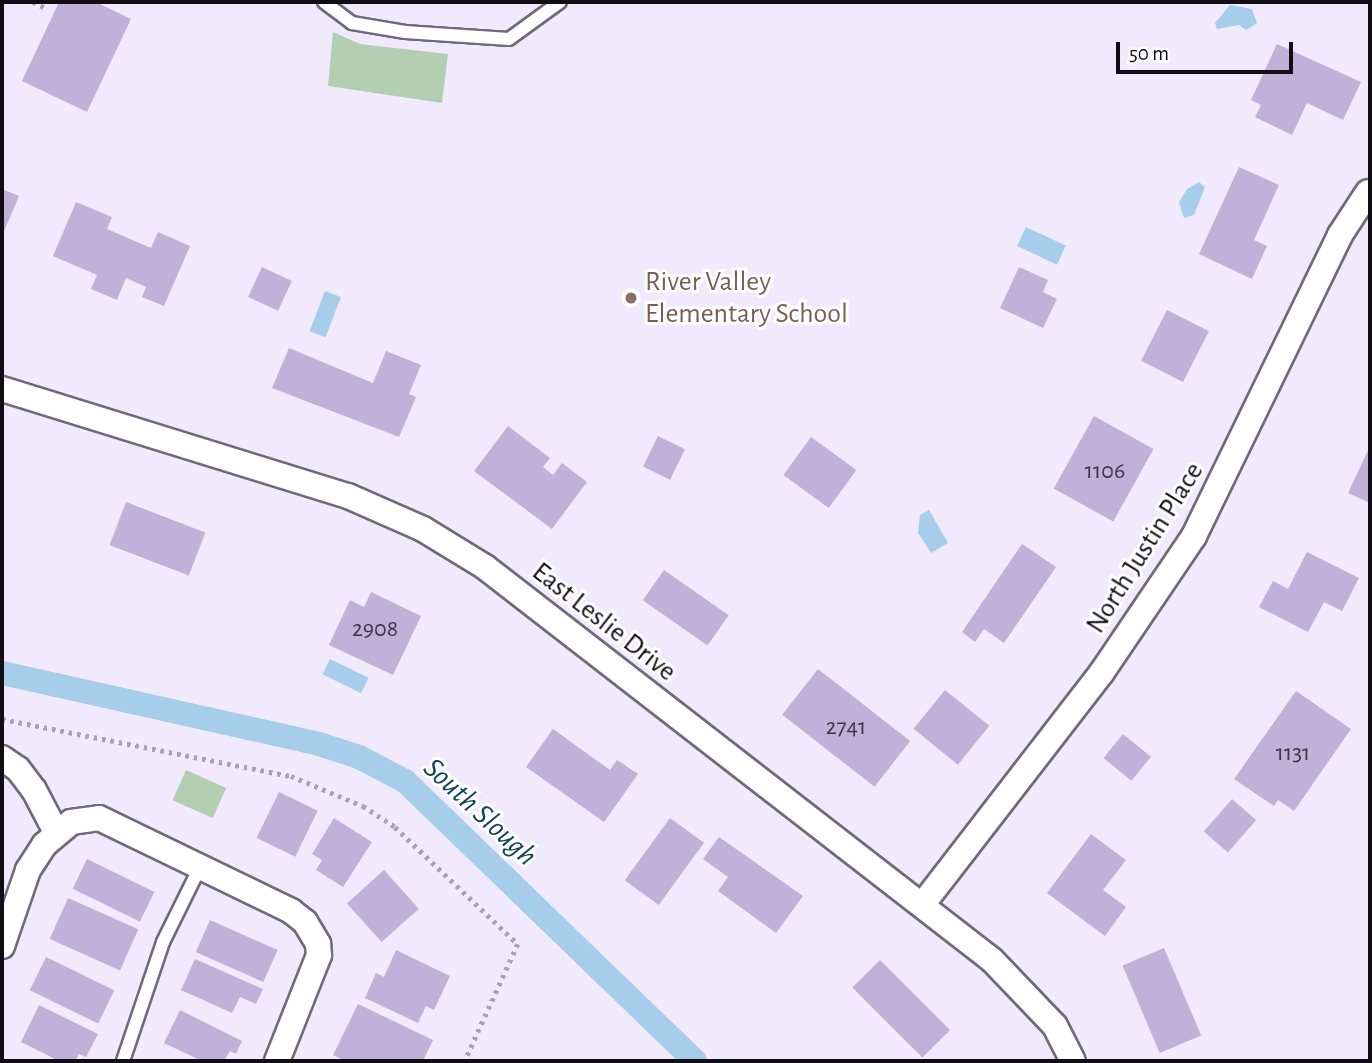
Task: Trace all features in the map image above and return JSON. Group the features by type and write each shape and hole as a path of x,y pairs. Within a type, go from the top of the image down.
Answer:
{"street":[{"name":"North Justin Place","path":"922,905 1102,672 1194,536 1340,236 1368,192"},
{"name":"East Leslie Drive","path":"2,389 348,496 423,529 485,567 994,962 1041,1009 1073,1061"},
{"path":"2,758 18,769 34,790 56,832"},
{"path":"2,946 28,870 56,832 71,822 99,818 292,911 318,944 319,955 277,1061"}],"lane":[{"path":"324,2 352,23 405,32 509,39 560,2"},
{"path":"123,1061 163,942 200,867"}],"path":[{"path":"33,2 46,8"},
{"path":"2,719 291,776 363,806 395,827 518,944 465,1061"}],"green space":[{"path":"333,32 360,44 448,54 442,103 328,86"},
{"path":"186,770 226,788 213,818 173,800"}],"water":[{"path":"1230,5 1252,9 1257,23 1246,30 1239,25 1217,29 1215,23"},
{"path":"1199,182 1205,187 1194,215 1184,218 1179,202 1187,189"},
{"path":"1026,227 1066,246 1057,265 1017,246"},
{"path":"325,291 341,297 325,337 310,331"},
{"path":"929,510 948,543 931,553 918,533 920,515"},
{"path":"330,659 369,678 361,693 323,674"}],"building":[{"path":"59,2 96,2 131,19 87,112 22,81"},
{"path":"1277,44 1361,82 1343,120 1307,103 1292,135 1255,117 1261,105 1251,100"},
{"path":"1239,167 1279,185 1254,240 1267,246 1252,279 1199,254"},
{"path":"2,189 19,196 2,236"},
{"path":"76,202 112,217 107,229 151,248 158,232 190,246 164,306 142,297 146,287 126,278 117,300 91,289 97,275 53,256"},
{"path":"262,267 292,281 278,311 248,297"},
{"path":"1019,267 1048,280 1043,292 1057,299 1043,328 1000,308"},
{"path":"1167,310 1209,331 1183,382 1141,361"},
{"path":"289,348 373,383 386,351 421,365 409,394 416,397 399,437 272,388"},
{"path":"1094,416 1153,449 1113,522 1054,489"},
{"path":"508,426 550,458 543,467 553,475 562,463 587,482 552,529 474,471"},
{"path":"658,436 685,449 670,480 643,467"},
{"path":"811,437 856,470 829,508 783,475"},
{"path":"1370,446 1370,503 1348,493"},
{"path":"126,502 205,532 189,575 110,545"},
{"path":"1022,544 1056,567 1004,643 984,629 975,642 962,632"},
{"path":"1307,552 1359,578 1342,611 1324,602 1308,632 1259,607 1273,581 1288,589"},
{"path":"664,570 729,615 707,646 643,600"},
{"path":"371,592 421,616 393,675 329,645 350,600 364,607"},
{"path":"818,669 910,741 874,787 782,715"},
{"path":"945,690 989,726 958,765 914,729"},
{"path":"1296,691 1351,729 1294,811 1278,800 1274,806 1234,779"},
{"path":"553,729 610,770 617,760 638,774 604,822 526,767"},
{"path":"1123,734 1151,757 1131,781 1103,758"},
{"path":"279,792 318,811 295,857 257,838"},
{"path":"1232,799 1256,820 1228,852 1204,831"},
{"path":"334,818 372,842 343,887 316,870 322,860 312,854"},
{"path":"670,818 704,843 659,905 625,880"},
{"path":"1091,834 1126,860 1103,890 1126,907 1105,936 1047,893"},
{"path":"719,837 803,896 776,933 718,891 728,877 703,859"},
{"path":"87,859 154,892 140,922 73,889"},
{"path":"384,870 419,909 382,942 347,903"},
{"path":"68,898 138,929 120,970 50,939"},
{"path":"210,920 278,950 263,982 196,952"},
{"path":"1164,948 1201,1035 1160,1053 1123,966"},
{"path":"396,950 450,976 434,1010 426,1006 418,1023 365,998 376,973 384,977"},
{"path":"46,957 114,990 98,1024 30,990"},
{"path":"195,959 263,989 256,1004 240,997 232,1013 181,990"},
{"path":"880,960 950,1030 922,1058 852,988"},
{"path":"358,1004 433,1040 423,1061 346,1061 333,1055"},
{"path":"39,1005 98,1034 86,1057 79,1054 75,1061 59,1061 21,1042"},
{"path":"180,1010 242,1041 236,1054 230,1051 224,1061 202,1061 164,1043"}],"waterway":[{"name":"South Slough","path":"2,673 319,744 359,757 405,781 695,1061"}],"place":[{"name":"River Valley Elementary School","path":"631,298"}]}
